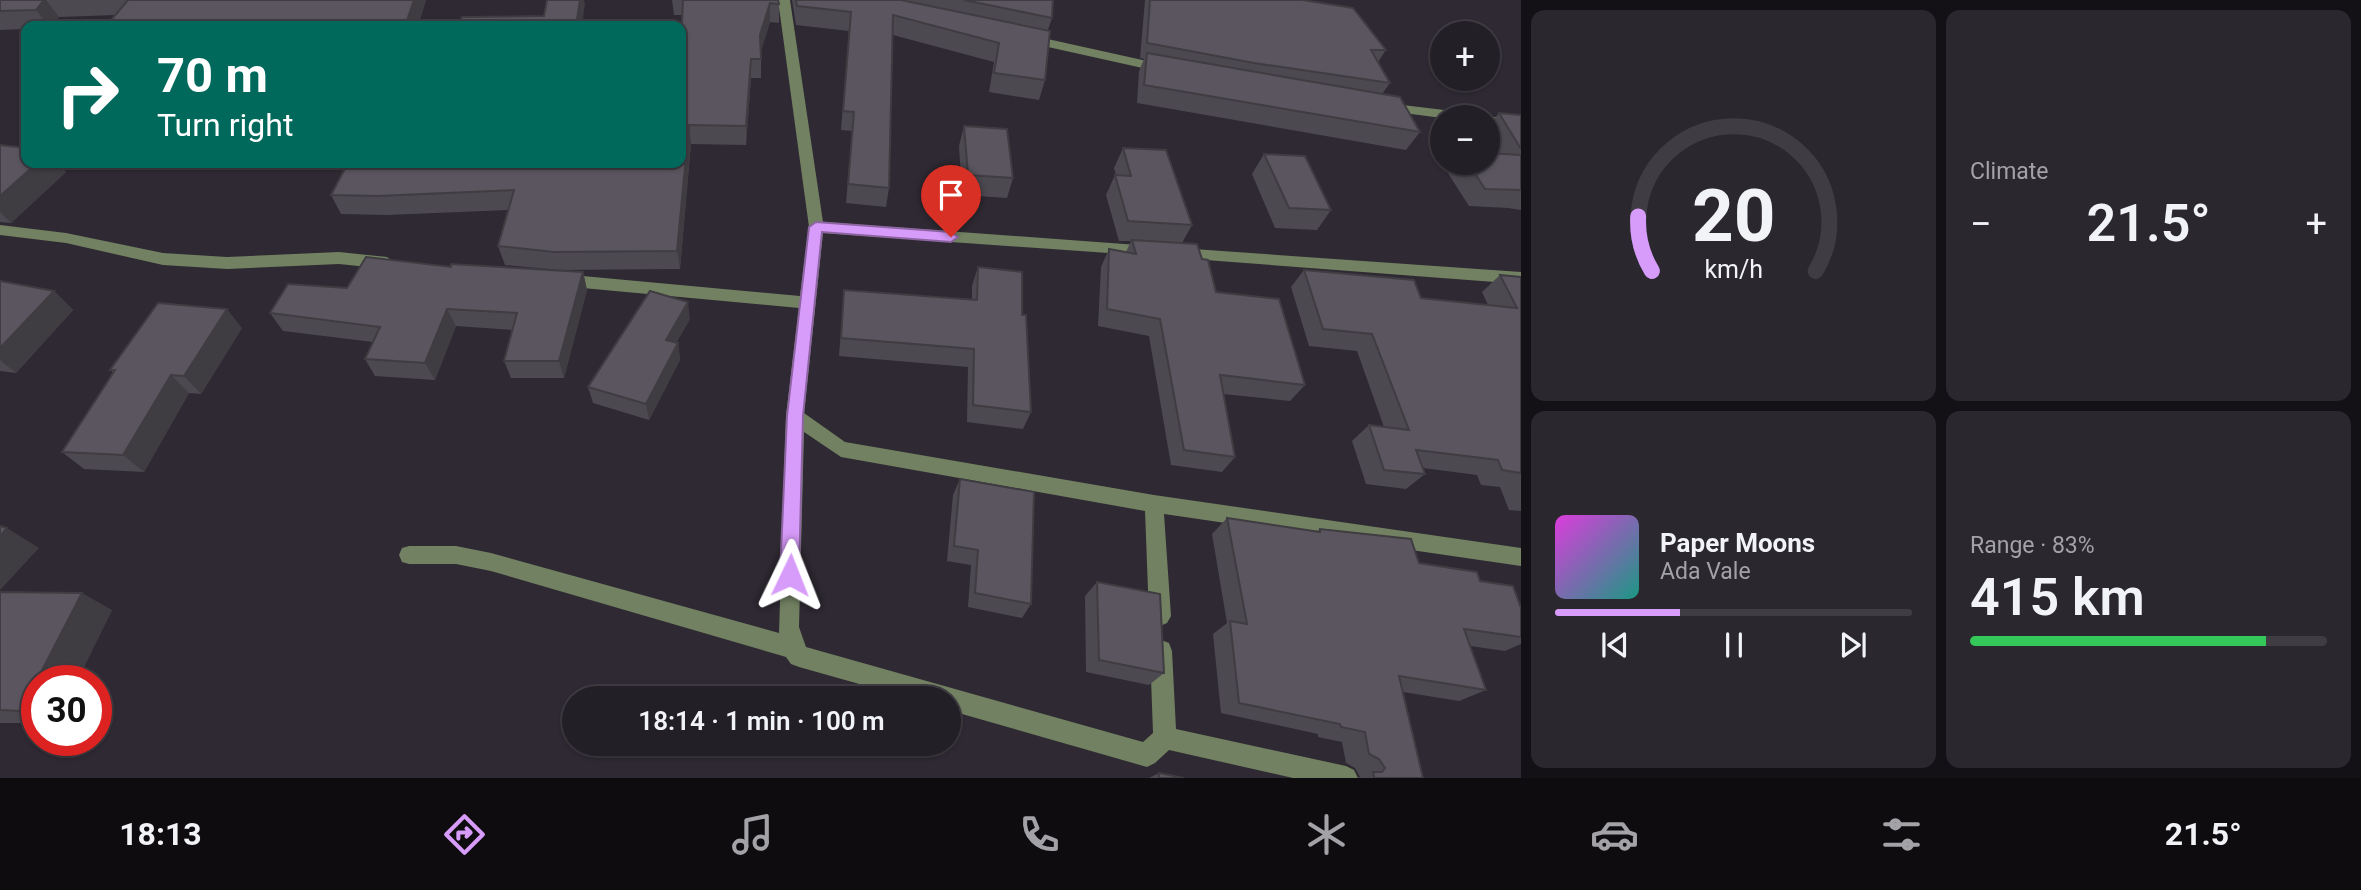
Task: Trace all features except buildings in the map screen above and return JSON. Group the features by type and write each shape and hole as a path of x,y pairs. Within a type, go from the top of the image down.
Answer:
{"street":[{"path":"784,0 816,227 795,416 788,627 793,648 799,656 905,686"},
{"path":"1006,34 1181,72"},
{"path":"1378,106 1430,112"},
{"path":"1500,122 1521,125"},
{"path":"816,227 1521,278"},
{"path":"0,230 66,238 163,259 227,263 339,258 408,265"},
{"path":"546,278 809,303"},
{"path":"795,416 841,449 1154,504 1521,557"},
{"path":"961,702 1147,755 1165,738 1154,504"},
{"path":"409,555 456,555 491,562 793,648"},
{"path":"1165,738 1346,778"}],"route":[{"path":"790,575 795,416 816,227 951,237"}]}
